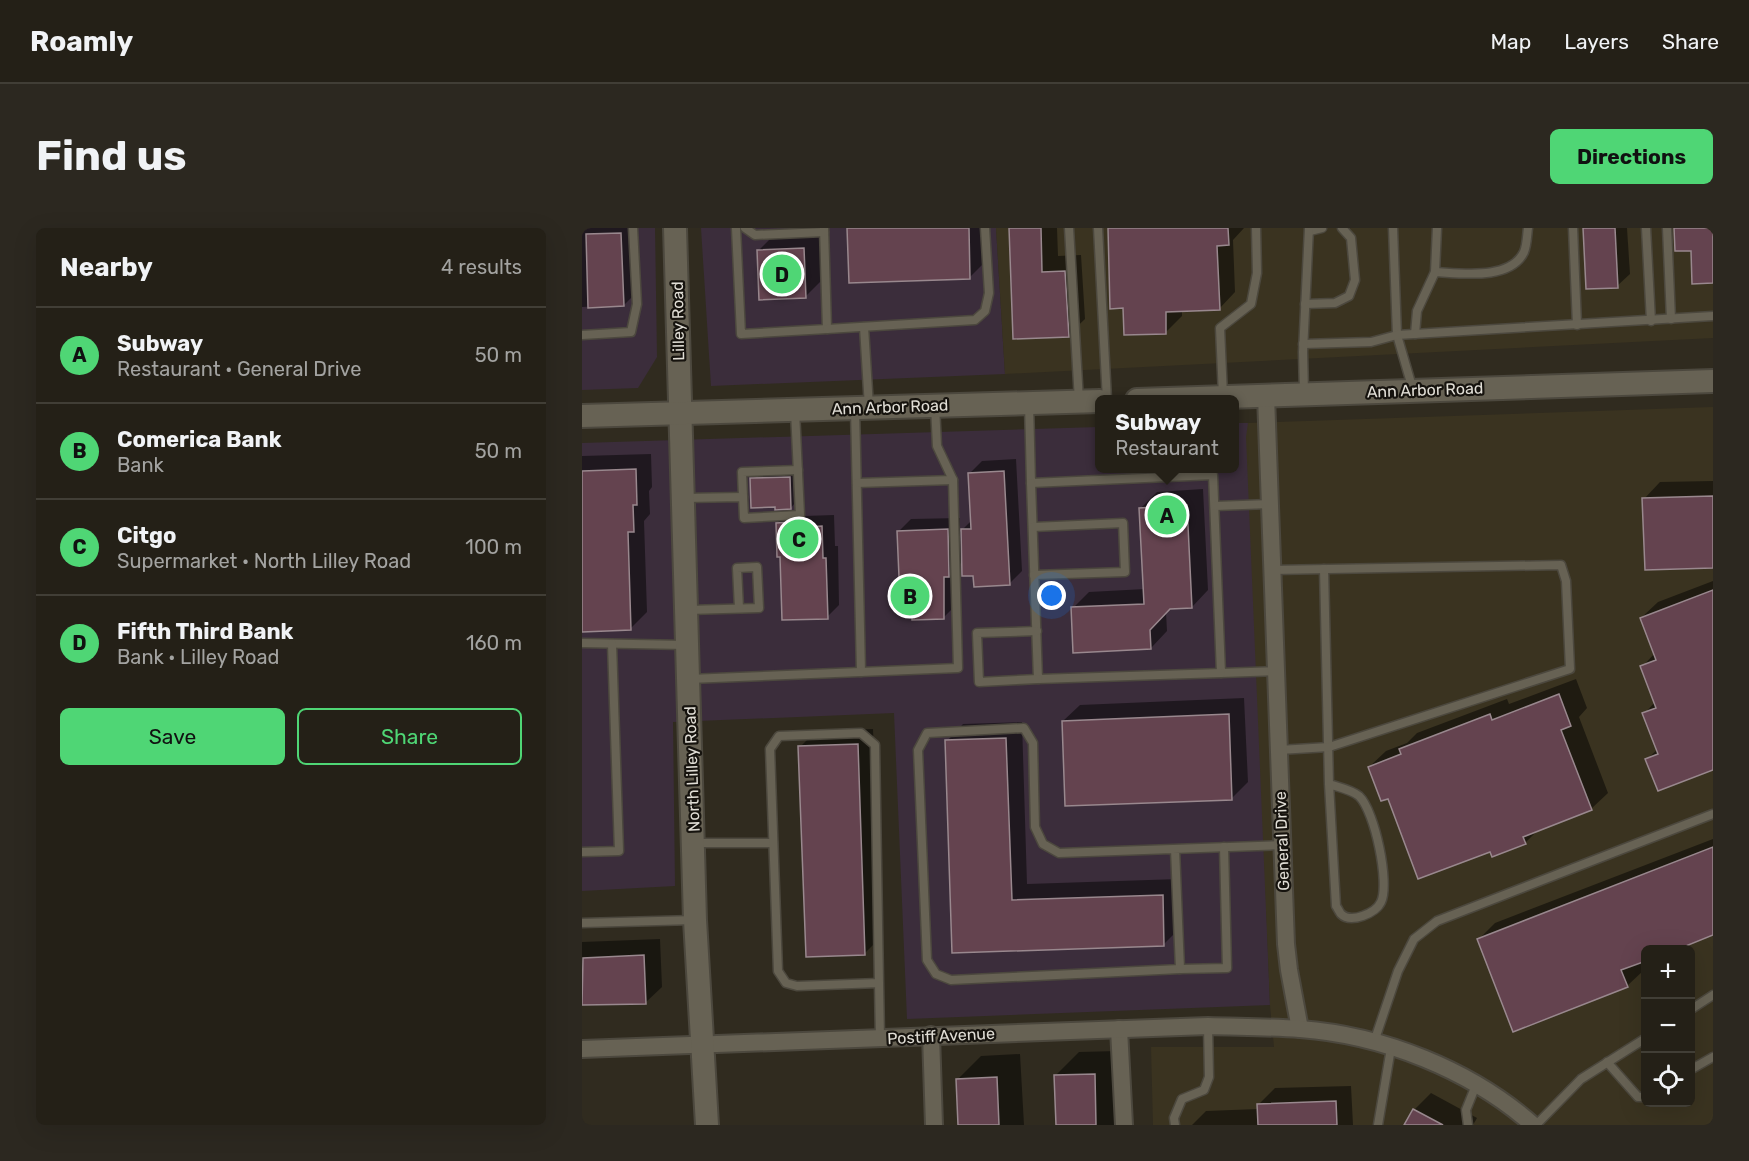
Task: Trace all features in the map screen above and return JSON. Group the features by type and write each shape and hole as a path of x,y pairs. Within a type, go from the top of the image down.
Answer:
{"main road":[{"name":"Lilley Road","path":"675,228 680,413"},
{"name":"Ann Arbor Road","path":"1239,397 1713,381"},
{"name":"Ann Arbor Road","path":"582,416 1089,401"},
{"name":"North Lilley Road","path":"680,413 695,843 695,920 707,1125"}],"street":[{"name":"General Drive","path":"1266,396 1288,962 1300,1029"},
{"name":"Postiff Avenue","path":"582,1049 1208,1026 1300,1029"},
{"path":"1119,1029 1124,1125"},
{"path":"1300,1029 1374,1042 1437,1065 1476,1085 1535,1125"},
{"path":"931,1035 934,1125"}],"lane":[{"path":"582,335 631,332 637,304 633,228"},
{"path":"736,228 741,334 975,320 985,311 989,293 986,228"},
{"path":"745,228 755,235 824,230 827,329"},
{"path":"1069,228 1089,401"},
{"path":"1098,228 1107,395"},
{"path":"1223,395 1220,328 1251,304 1257,273 1256,228"},
{"path":"1304,394 1303,344 1310,230 1322,228"},
{"path":"1305,304 1335,303 1349,296 1355,280 1351,238 1342,228"},
{"path":"1393,228 1396,335 1413,390"},
{"path":"1415,334 1417,311 1435,272 1437,228"},
{"path":"1435,272 1487,274 1511,265 1523,253 1528,228"},
{"path":"1572,228 1577,325"},
{"path":"1646,228 1651,321"},
{"path":"1667,228 1671,320"},
{"path":"1303,344 1371,342 1396,335 1713,316"},
{"path":"861,672 857,483 864,327"},
{"path":"1029,404 1038,679"},
{"path":"689,679 958,668 953,480 937,446 935,406"},
{"path":"795,410 798,470 800,515 744,518 742,472 798,470"},
{"path":"1031,483 1214,476 1221,673"},
{"path":"857,483 953,480"},
{"path":"683,498 743,497"},
{"path":"1215,506 1270,504"},
{"path":"1033,527 1123,523 1125,572 1034,575"},
{"path":"1272,570 1561,565 1566,581 1570,669 1329,747 1279,750"},
{"path":"687,610 759,608 757,567 737,568 739,608"},
{"path":"1324,569 1329,784 1336,906 1340,914 1347,918 1374,912 1382,902 1383,885 1378,836 1371,813 1358,795 1329,784"},
{"path":"1037,631 977,633 979,682 1276,671"},
{"path":"582,643 688,645"},
{"path":"582,852 619,851 612,644"},
{"path":"1224,847 1227,968 951,980 936,974 927,960 918,750 927,733 1024,728 1033,743 1035,827 1043,844 1059,853 1175,849 1224,847 1282,845"},
{"path":"879,983 797,986 786,982 778,971 770,749 779,736 861,734 875,745 880,1039"},
{"path":"1374,1042 1398,971 1414,939 1437,921 1713,813"},
{"path":"695,843 773,843"},
{"path":"1175,849 1180,969"},
{"path":"582,923 695,920"},
{"path":"1695,1007 1713,995"},
{"path":"1175,1125 1174,1118 1182,1099 1204,1090 1209,1077 1208,1026"},
{"path":"1535,1125 1581,1078 1641,1041"},
{"path":"1377,1125 1391,1048"},
{"path":"1695,1067 1713,1057"},
{"path":"1607,1062 1638,1097 1641,1097"},
{"path":"1468,1125 1466,1110 1476,1085"}],"shaded area":[{"path":"582,228 655,228 657,357 638,388 582,390"},
{"path":"701,228 996,228 1005,374 711,386"},
{"path":"996,228 1713,228 1713,338 1005,374"},
{"path":"1713,407 1713,1125 1153,1125 1151,1047 1274,1047 1270,1005 1246,437 1248,423"},
{"path":"1239,423 1248,423 1270,1005 907,1019 894,713 673,722 675,886 582,891 582,443 1095,427 1095,473 1239,473"}],"building":[{"path":"847,228 969,228 970,279 849,283"},
{"path":"1009,228 1041,228 1042,272 1065,271 1069,337 1013,339"},
{"path":"1108,228 1228,228 1229,245 1217,246 1220,310 1166,312 1166,334 1124,335 1123,308 1110,309"},
{"path":"1583,228 1615,228 1618,288 1586,289"},
{"path":"1674,228 1713,228 1713,283 1692,284 1691,251 1675,251"},
{"path":"621,233 624,306 588,308 586,234"},
{"path":"804,248 806,298 759,300 757,250"},
{"path":"636,469 637,505 633,505 634,532 628,532 631,630 582,632 582,471"},
{"path":"1004,471 1010,585 974,587 973,576 962,576 961,529 971,529 968,473"},
{"path":"790,477 791,509 751,508 750,478"},
{"path":"1713,496 1713,568 1645,570 1642,498"},
{"path":"1187,505 1192,608 1170,609 1150,630 1151,649 1073,653 1071,607 1144,604 1139,508"},
{"path":"792,522 792,528 822,526 823,558 826,558 828,619 782,620 780,557 777,557 776,523"},
{"path":"948,529 949,577 944,577 944,619 912,620 911,576 899,577 897,531"},
{"path":"1713,590 1713,770 1658,791 1645,759 1658,754 1642,713 1656,708 1640,666 1656,660 1640,618"},
{"path":"1559,694 1571,726 1561,730 1592,810 1523,837 1526,844 1492,857 1490,852 1418,879 1388,799 1381,801 1368,767 1401,754 1399,749 1490,714 1492,720"},
{"path":"1229,714 1232,800 1065,806 1062,721"},
{"path":"1006,738 1012,900 1163,895 1164,946 952,953 945,740"},
{"path":"858,744 865,955 806,957 798,746"},
{"path":"1713,847 1713,935 1688,945 1641,945 1641,963 1621,970 1628,987 1513,1032 1477,939"},
{"path":"644,955 646,1004 582,1005 583,958"},
{"path":"1095,1074 1096,1125 1056,1125 1054,1075"},
{"path":"997,1077 999,1125 958,1125 956,1079"},
{"path":"1336,1101 1337,1125 1258,1125 1257,1104"},
{"path":"1413,1109 1443,1125 1404,1125"}],"place":[{"name":"Fifth Third Bank","path":"782,274"},
{"name":"Subway","path":"1167,515"},
{"name":"Citgo","path":"799,539"},
{"name":"Comerica Bank","path":"910,596"}]}
